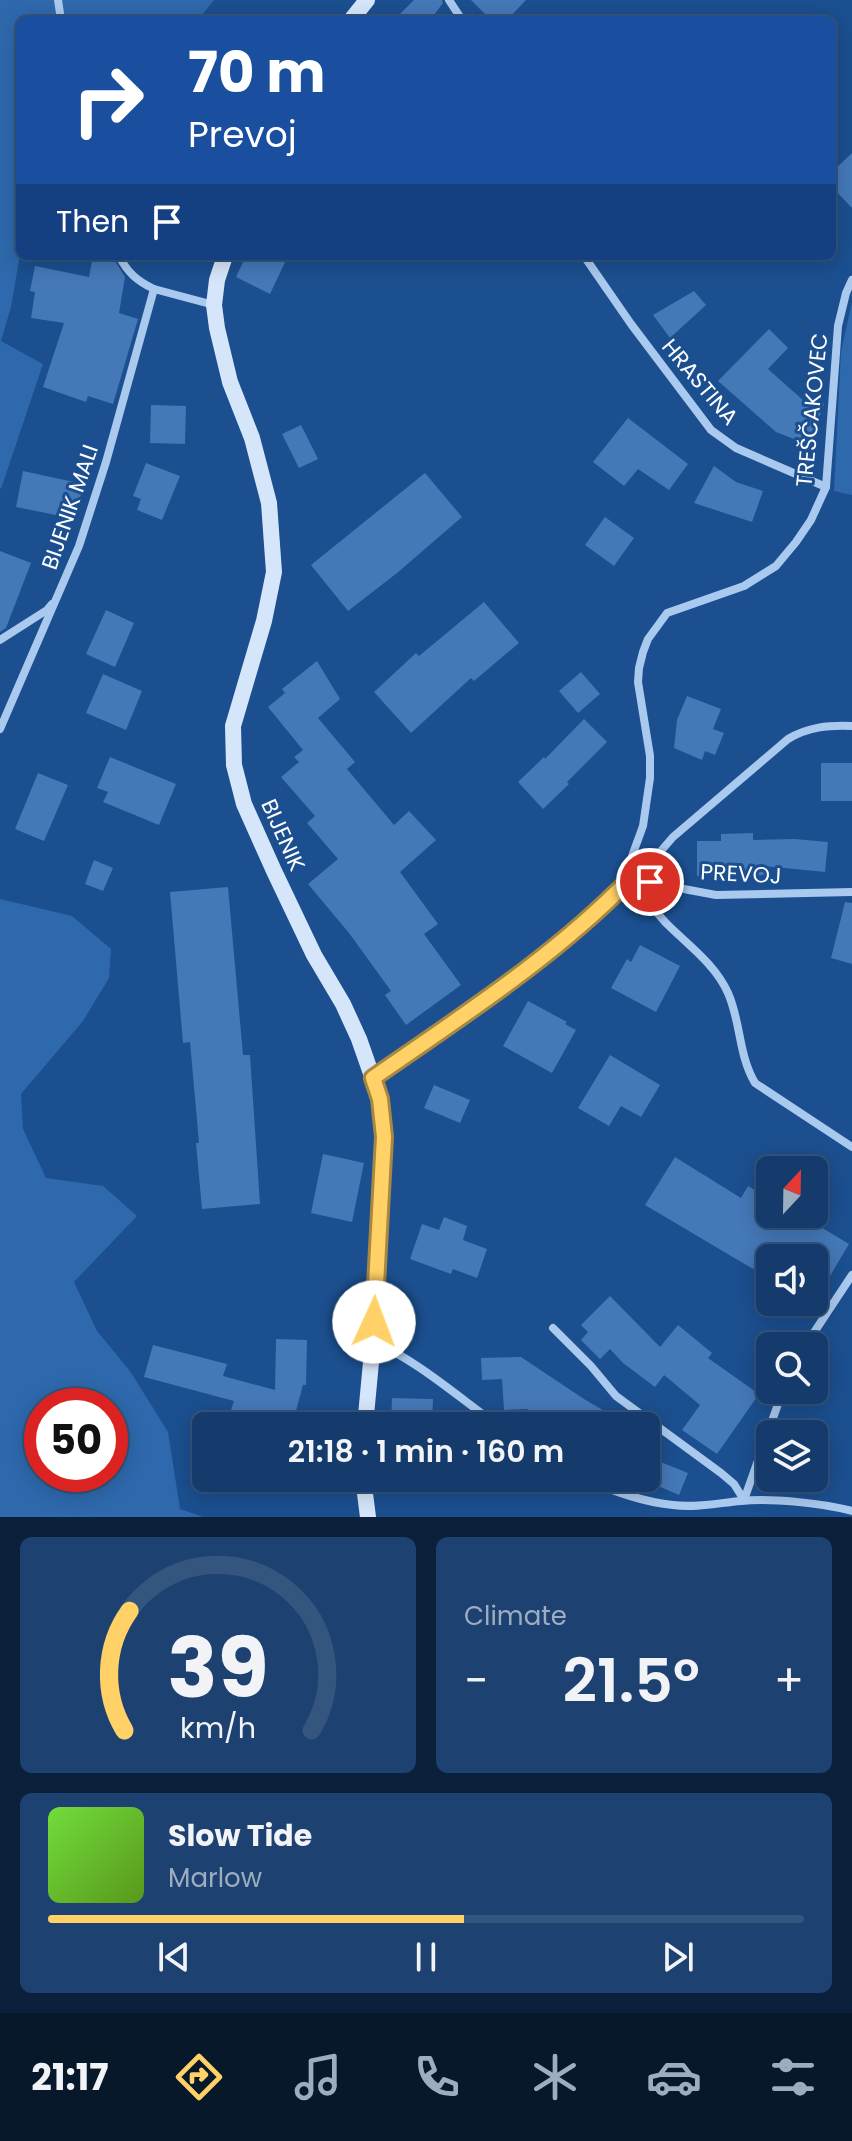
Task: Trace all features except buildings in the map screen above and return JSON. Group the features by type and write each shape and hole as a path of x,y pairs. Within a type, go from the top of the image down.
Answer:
{"main road":[{"path":"354,16 367,0"},
{"name":"BIJENIK","path":"224,260 214,305 217,328 230,382 252,438 269,503 274,572 233,726 234,765 244,804 258,837 314,955 343,1004 380,1099 384,1137 366,1412"},
{"path":"365,1492 368,1517"}],"street":[{"path":"121,260 137,281 154,289 214,305"},
{"name":"HRASTINA","path":"587,260 711,430 736,448 826,487"},
{"name":"TREŠČAKOVEC","path":"630,879 628,867 643,826 650,778 650,756 638,682 648,639 667,613 744,586 776,566 811,520 826,487 838,326 852,280"},
{"name":"BIJENIK MALI","path":"0,729 79,546 154,289"},
{"path":"0,640 47,610 58,596"},
{"path":"373,1078 533,966 648,866 673,837 788,739 801,731 824,726 852,726"},
{"path":"630,879 720,979 730,996 746,1068 755,1083 852,1147"},
{"name":"PREVOJ","path":"630,879 716,895 852,892"},
{"path":"814,1332 852,1275"},
{"path":"553,1328 616,1396 721,1473 734,1484 744,1500"},
{"path":"373,1341 410,1361 480,1412"},
{"path":"744,1500 778,1404"},
{"path":"619,1492 674,1505 744,1500 852,1511"}],"shaded area":[{"path":"0,0 214,0 201,16 16,16 16,260 19,260 1,341 43,364 0,488"},
{"path":"852,302 852,495 834,491 841,352"},
{"path":"0,899 72,916 111,949 109,978 83,1021 21,1094 23,1129 46,1178 103,1186 137,1216 74,1282 97,1331 130,1371 168,1432 180,1509 203,1517 0,1517"}],"route":[{"path":"374,1322 384,1137 380,1099 373,1078 533,966 630,879 650,882"}]}
